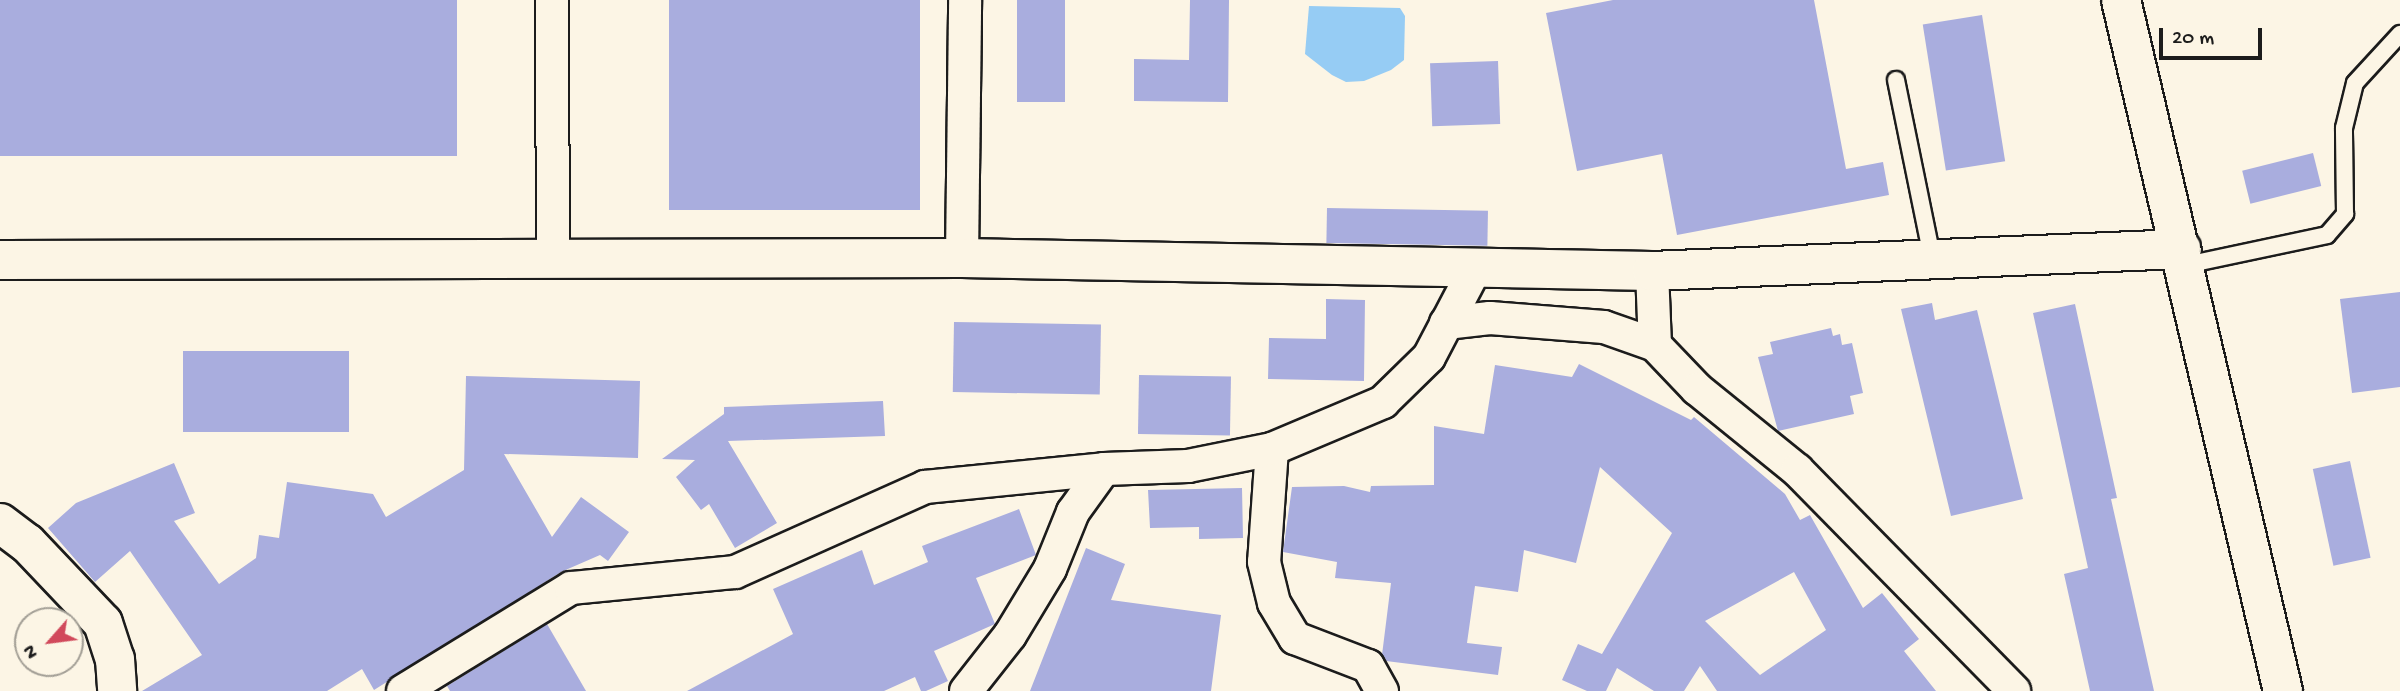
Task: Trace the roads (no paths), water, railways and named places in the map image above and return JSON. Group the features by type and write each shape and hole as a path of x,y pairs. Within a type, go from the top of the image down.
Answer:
{"street":[{"path":"552,0 552,259"},
{"path":"962,258 965,0"},
{"path":"2121,0 2184,257 2283,691"},
{"path":"0,260 962,258 1652,271 1932,257 2184,257"},
{"path":"403,691 571,588 735,572 925,487 1104,469 1188,466 1272,449 1383,402 1429,357 1475,269"},
{"path":"1652,271 1655,345"},
{"path":"1447,323 1490,318 1604,327 1655,345 1697,389 1797,470 2014,691"},
{"path":"1272,449 1264,562 1274,603 1296,638 1368,666 1382,691"},
{"path":"962,689 1010,635 1050,569 1073,512 1104,469"},
{"path":"0,523 27,543 103,623 115,659 117,691"}],"lane":[{"path":"2184,257 2327,235 2345,214 2344,128 2356,83 2400,34"},
{"path":"1896,80 1932,257"}],"water":[{"path":"1309,6 1400,8 1405,16 1404,60 1391,70 1364,81 1346,82 1332,75 1305,54"}]}
